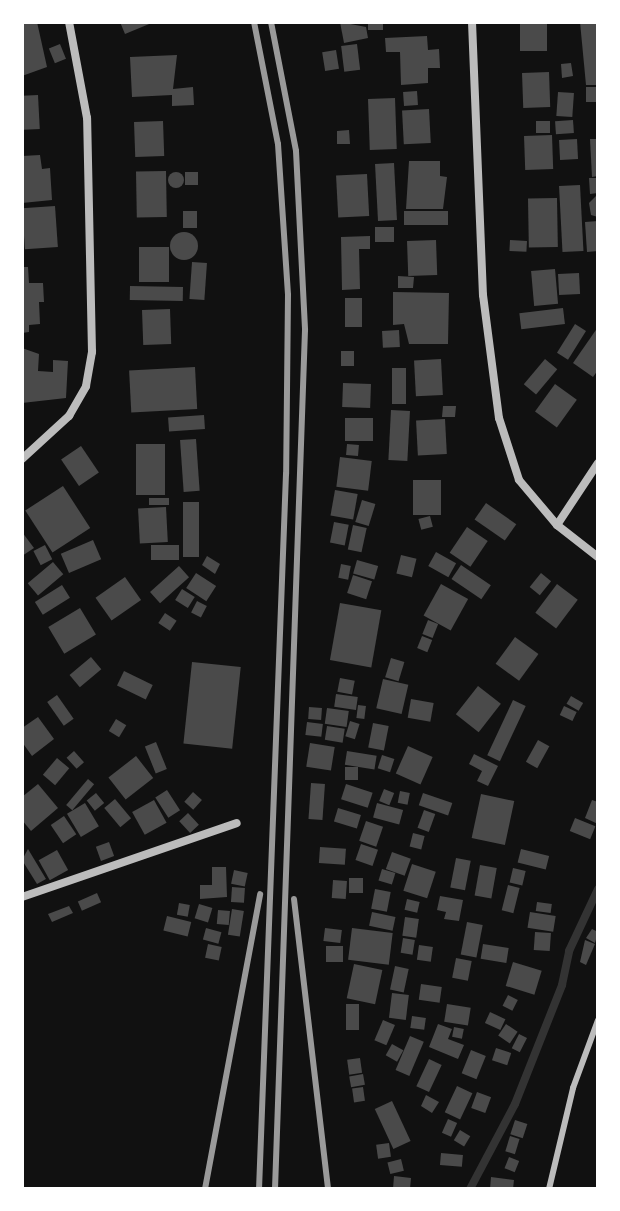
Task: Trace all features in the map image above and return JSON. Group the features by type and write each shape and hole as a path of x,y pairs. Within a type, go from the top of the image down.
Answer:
{"street":[{"path":"22,459 69,416 86,386 92,352 87,118 69,22"},
{"path":"472,22 489,362 511,459 519,480 557,525 598,557"},
{"path":"557,525 598,463"},
{"path":"22,897 237,823"}],"lane":[{"path":"549,1189 573,1088 598,1020"}],"building":[{"path":"22,22 37,22 47,67 22,76"},
{"path":"120,22 154,22 125,34"},
{"path":"340,22 366,27 368,38 344,43"},
{"path":"368,22 383,22 383,30 368,30"},
{"path":"520,22 547,22 547,51 520,51"},
{"path":"580,22 598,22 598,85 586,85"},
{"path":"427,36 428,50 439,49 440,68 428,68 428,83 401,85 400,52 386,52 385,38"},
{"path":"60,44 66,59 55,63 49,48"},
{"path":"357,44 360,70 344,72 341,46"},
{"path":"336,50 339,69 325,71 322,52"},
{"path":"177,55 173,89 193,87 194,105 172,106 172,95 132,97 130,57"},
{"path":"571,63 573,76 562,78 561,64"},
{"path":"549,72 550,107 523,108 522,73"},
{"path":"586,87 598,87 598,102 586,102"},
{"path":"417,91 418,105 404,106 403,92"},
{"path":"558,92 574,93 572,117 556,116"},
{"path":"38,95 40,129 24,130 22,96"},
{"path":"395,98 397,149 370,150 368,99"},
{"path":"429,109 431,143 404,144 402,110"},
{"path":"573,120 574,133 556,134 555,121"},
{"path":"163,121 164,156 135,157 134,122"},
{"path":"536,121 550,121 550,133 536,133"},
{"path":"349,130 350,144 337,144 337,131"},
{"path":"552,135 553,169 525,170 524,136"},
{"path":"577,139 578,159 560,160 559,140"},
{"path":"590,139 598,139 598,176 592,177"},
{"path":"40,155 42,169 50,168 52,200 22,203 22,156"},
{"path":"409,161 440,161 440,176 447,177 443,209 406,209"},
{"path":"394,163 397,220 378,221 375,164"},
{"path":"166,171 167,217 137,218 136,172"},
{"path":"173,172 179,172 184,180 182,186 173,188 168,183 168,177"},
{"path":"185,172 198,172 198,185 185,185"},
{"path":"367,174 369,216 338,218 336,176"},
{"path":"589,178 598,178 598,193 590,194"},
{"path":"580,185 583,251 562,252 559,186"},
{"path":"598,194 598,217 591,215 589,203"},
{"path":"557,198 558,247 529,247 528,199"},
{"path":"55,206 58,247 25,249 22,208"},
{"path":"183,211 197,211 197,228 183,228"},
{"path":"404,211 448,211 448,225 404,225"},
{"path":"598,221 598,251 587,252 585,222"},
{"path":"375,227 394,227 394,242 375,242"},
{"path":"184,232 194,236 198,246 194,256 184,260 174,256 170,246 174,236"},
{"path":"370,236 370,249 359,249 360,289 342,290 341,237"},
{"path":"436,240 437,275 408,276 407,241"},
{"path":"510,240 527,241 526,252 509,251"},
{"path":"139,247 169,247 169,282 139,282"},
{"path":"192,262 207,263 204,300 189,299"},
{"path":"22,267 28,267 29,283 43,283 44,302 39,302 40,324 29,325 29,332 22,333"},
{"path":"555,269 558,304 534,306 531,271"},
{"path":"579,273 580,294 559,295 558,274"},
{"path":"398,276 414,277 413,288 398,288"},
{"path":"130,286 183,287 183,301 130,300"},
{"path":"393,292 449,293 448,344 409,344 404,324 393,325"},
{"path":"345,298 362,298 362,327 345,327"},
{"path":"563,308 565,324 521,329 519,313"},
{"path":"170,309 171,344 143,345 142,310"},
{"path":"575,324 586,331 568,360 557,353"},
{"path":"598,327 598,370 593,377 573,363"},
{"path":"399,330 400,347 383,348 382,331"},
{"path":"22,348 39,354 38,371 53,372 53,360 68,361 66,398 22,403"},
{"path":"341,351 354,351 354,366 341,366"},
{"path":"441,359 443,395 416,396 414,360"},
{"path":"545,359 557,369 536,395 524,384"},
{"path":"195,367 197,409 131,412 129,370"},
{"path":"392,368 406,368 406,404 392,404"},
{"path":"343,383 371,384 370,408 342,407"},
{"path":"555,384 577,400 557,427 535,412"},
{"path":"443,406 456,406 455,417 442,417"},
{"path":"391,410 410,411 407,461 388,460"},
{"path":"204,415 205,429 169,431 168,418"},
{"path":"345,418 373,418 373,441 345,441"},
{"path":"445,419 447,454 418,455 416,421"},
{"path":"196,439 200,491 184,492 180,440"},
{"path":"136,444 165,444 165,495 136,495"},
{"path":"347,444 359,445 358,456 346,455"},
{"path":"81,446 99,473 79,486 61,459"},
{"path":"340,457 372,461 368,491 336,487"},
{"path":"413,480 441,480 441,515 413,515"},
{"path":"63,486 90,528 52,552 25,511"},
{"path":"335,490 358,494 353,520 330,516"},
{"path":"149,498 169,498 169,505 149,505"},
{"path":"362,500 375,504 369,526 355,522"},
{"path":"183,502 199,502 199,557 183,557"},
{"path":"486,503 516,524 505,541 475,519"},
{"path":"166,507 168,542 140,543 138,508"},
{"path":"430,516 433,527 421,530 418,519"},
{"path":"334,522 349,525 345,545 330,543"},
{"path":"353,525 367,528 361,552 348,549"},
{"path":"467,527 488,541 470,567 450,553"},
{"path":"22,532 34,548 22,556"},
{"path":"93,540 101,559 69,573 61,554"},
{"path":"45,545 52,559 41,565 33,551"},
{"path":"151,545 179,545 179,560 151,560"},
{"path":"436,552 456,563 448,577 428,566"},
{"path":"401,555 417,559 412,577 396,573"},
{"path":"207,556 220,564 215,574 202,565"},
{"path":"357,560 378,566 374,580 353,573"},
{"path":"53,562 63,574 38,595 28,583"},
{"path":"341,564 351,566 348,580 338,578"},
{"path":"461,565 491,585 481,599 451,579"},
{"path":"179,566 189,577 160,603 150,592"},
{"path":"196,573 216,586 206,601 186,588"},
{"path":"541,573 551,581 540,595 530,587"},
{"path":"353,575 372,581 366,599 347,593"},
{"path":"125,577 141,600 112,621 96,598"},
{"path":"441,584 468,599 451,631 424,615"},
{"path":"557,584 578,600 556,628 535,613"},
{"path":"62,585 70,598 43,615 35,602"},
{"path":"182,589 195,597 188,608 175,600"},
{"path":"197,601 207,606 201,618 191,613"},
{"path":"340,603 381,610 371,667 330,660"},
{"path":"80,608 96,635 64,654 48,627"},
{"path":"165,613 177,621 170,631 158,623"},
{"path":"428,620 438,624 433,638 422,634"},
{"path":"422,636 432,640 427,652 417,648"},
{"path":"515,637 538,654 519,681 496,664"},
{"path":"91,657 101,669 80,687 70,675"},
{"path":"391,658 404,662 399,681 385,677"},
{"path":"192,662 241,667 232,749 183,744"},
{"path":"124,671 153,685 146,699 117,685"},
{"path":"340,678 355,681 352,695 337,692"},
{"path":"383,679 408,685 402,714 376,708"},
{"path":"478,686 501,704 479,732 456,714"},
{"path":"336,694 358,697 356,710 334,707"},
{"path":"57,695 74,719 64,726 47,702"},
{"path":"571,696 583,703 579,711 566,704"},
{"path":"411,699 434,703 430,722 408,718"},
{"path":"513,700 526,706 500,761 487,755"},
{"path":"358,705 366,706 364,719 356,718"},
{"path":"564,706 577,712 572,721 560,715"},
{"path":"309,707 322,708 321,720 308,719"},
{"path":"327,708 349,711 347,727 325,724"},
{"path":"38,717 54,739 32,756 22,742 22,728"},
{"path":"116,719 126,725 119,737 109,731"},
{"path":"350,721 360,724 355,739 345,736"},
{"path":"307,722 323,724 321,737 305,735"},
{"path":"373,723 389,726 384,751 368,748"},
{"path":"327,726 345,729 343,743 325,740"},
{"path":"538,740 549,746 537,768 526,762"},
{"path":"156,742 167,769 156,773 145,746"},
{"path":"310,743 335,747 331,771 306,767"},
{"path":"408,746 433,757 420,784 396,773"},
{"path":"74,751 84,762 77,769 67,758"},
{"path":"347,751 377,756 374,770 345,765"},
{"path":"474,754 498,766 488,786 477,781 482,771 469,764"},
{"path":"382,755 394,759 390,772 378,768"},
{"path":"136,756 153,778 126,800 108,778"},
{"path":"57,758 69,768 55,785 43,775"},
{"path":"345,767 358,767 358,780 345,780"},
{"path":"88,779 94,784 72,810 66,805"},
{"path":"311,783 325,784 322,820 308,819"},
{"path":"38,784 58,808 31,831 22,820 22,797"},
{"path":"346,784 373,793 368,808 341,799"},
{"path":"384,789 394,793 389,805 379,801"},
{"path":"167,790 180,810 168,818 155,798"},
{"path":"400,791 410,793 408,805 398,803"},
{"path":"193,792 202,800 193,810 184,802"},
{"path":"96,793 104,803 95,811 87,801"},
{"path":"423,793 452,803 448,815 419,805"},
{"path":"481,794 514,801 505,845 472,838"},
{"path":"115,799 131,818 120,827 104,808"},
{"path":"154,800 167,823 145,835 132,812"},
{"path":"592,800 598,802 598,824 585,818"},
{"path":"85,803 99,826 81,837 67,814"},
{"path":"377,803 403,810 399,824 373,817"},
{"path":"338,808 361,815 357,828 334,821"},
{"path":"424,810 435,814 429,832 418,828"},
{"path":"188,813 199,825 190,833 179,821"},
{"path":"64,816 76,834 63,843 51,825"},
{"path":"575,818 595,826 590,839 570,831"},
{"path":"366,821 383,827 376,847 359,841"},
{"path":"413,833 425,836 421,849 410,847"},
{"path":"109,842 114,856 101,861 96,847"},
{"path":"361,844 378,850 372,866 355,860"},
{"path":"320,847 346,849 345,865 319,863"},
{"path":"28,849 46,879 37,884 22,860"},
{"path":"521,849 549,856 546,870 518,863"},
{"path":"57,850 68,870 50,880 39,860"},
{"path":"392,852 411,859 405,876 386,869"},
{"path":"456,858 471,861 465,890 450,887"},
{"path":"412,864 436,872 427,898 403,891"},
{"path":"480,865 497,868 491,898 475,896"},
{"path":"212,867 226,867 227,897 200,899 200,885 212,885"},
{"path":"513,868 526,871 522,886 510,883"},
{"path":"382,869 395,873 392,885 378,880"},
{"path":"234,870 248,873 245,887 231,884"},
{"path":"349,878 363,878 363,893 349,893"},
{"path":"333,880 347,881 346,899 332,898"},
{"path":"508,885 520,888 513,913 502,910"},
{"path":"232,887 245,888 244,903 231,902"},
{"path":"375,889 391,892 387,912 371,909"},
{"path":"97,893 101,902 82,911 78,902"},
{"path":"440,896 463,900 459,921 444,919 446,912 437,910"},
{"path":"407,899 420,902 417,913 405,910"},
{"path":"537,902 552,904 551,913 536,911"},
{"path":"179,903 190,905 188,917 177,915"},
{"path":"199,904 212,908 208,922 195,918"},
{"path":"69,906 73,913 52,922 48,914"},
{"path":"232,909 244,911 240,937 228,935"},
{"path":"218,910 230,911 229,925 217,924"},
{"path":"372,912 395,917 393,931 369,926"},
{"path":"530,912 556,916 553,932 527,928"},
{"path":"167,916 191,922 188,937 163,931"},
{"path":"405,917 419,919 416,938 402,936"},
{"path":"467,922 483,925 476,957 461,954"},
{"path":"206,928 221,932 218,944 203,940"},
{"path":"325,928 342,930 340,943 323,941"},
{"path":"352,928 393,933 389,965 348,960"},
{"path":"592,929 598,932 595,943 586,938"},
{"path":"535,932 551,933 550,951 534,950"},
{"path":"403,938 415,940 413,955 401,953"},
{"path":"585,940 595,944 586,965 580,962"},
{"path":"208,944 222,947 219,961 205,958"},
{"path":"483,944 509,948 506,963 481,959"},
{"path":"419,945 433,947 431,962 417,960"},
{"path":"326,946 343,946 343,962 326,962"},
{"path":"456,958 472,961 468,981 452,978"},
{"path":"513,962 542,971 534,995 506,986"},
{"path":"354,964 382,970 375,1004 347,998"},
{"path":"395,966 409,969 404,992 390,989"},
{"path":"421,984 442,987 440,1003 419,1000"},
{"path":"392,993 409,995 406,1020 389,1018"},
{"path":"508,995 518,1000 512,1011 503,1006"},
{"path":"346,1004 359,1004 359,1030 346,1030"},
{"path":"447,1004 471,1008 468,1026 444,1022"},
{"path":"490,1012 505,1019 500,1030 485,1023"},
{"path":"412,1016 426,1018 424,1030 410,1028"},
{"path":"383,1020 395,1025 386,1045 374,1040"},
{"path":"438,1024 452,1029 448,1039 464,1045 458,1059 429,1047"},
{"path":"506,1024 518,1032 510,1043 498,1036"},
{"path":"454,1027 464,1029 462,1039 452,1037"},
{"path":"519,1034 527,1038 520,1052 512,1048"},
{"path":"410,1036 424,1042 409,1076 396,1070"},
{"path":"392,1044 403,1050 397,1062 386,1055"},
{"path":"496,1048 511,1053 507,1065 492,1060"},
{"path":"471,1050 486,1056 476,1079 462,1073"},
{"path":"360,1058 362,1073 349,1075 347,1060"},
{"path":"429,1059 442,1065 429,1092 416,1086"},
{"path":"363,1074 365,1085 351,1087 349,1076"},
{"path":"457,1086 472,1093 460,1119 445,1112"},
{"path":"363,1087 365,1101 354,1102 352,1089"},
{"path":"477,1092 491,1097 485,1113 471,1108"},
{"path":"426,1095 439,1102 432,1113 421,1106"},
{"path":"392,1101 411,1141 393,1149 375,1109"},
{"path":"448,1119 457,1123 451,1137 442,1133"},
{"path":"515,1120 527,1124 523,1138 510,1134"},
{"path":"460,1130 470,1136 464,1146 454,1140"},
{"path":"510,1136 520,1139 515,1154 505,1151"},
{"path":"389,1143 391,1157 378,1159 376,1145"},
{"path":"441,1153 463,1155 462,1167 440,1165"},
{"path":"509,1157 519,1161 515,1172 505,1168"},
{"path":"401,1159 404,1171 390,1174 387,1162"},
{"path":"394,1176 411,1178 410,1189 393,1189"},
{"path":"491,1177 514,1180 513,1189 490,1189"}],"waterway":[{"path":"470,1189 515,1104 562,985 569,951 598,889"}],"railway":[{"path":"254,22 278,144 288,295 286,474 259,1189"},
{"path":"271,22 296,151 305,330 275,1189"},
{"path":"205,1189 260,894"},
{"path":"294,899 328,1189"}]}
